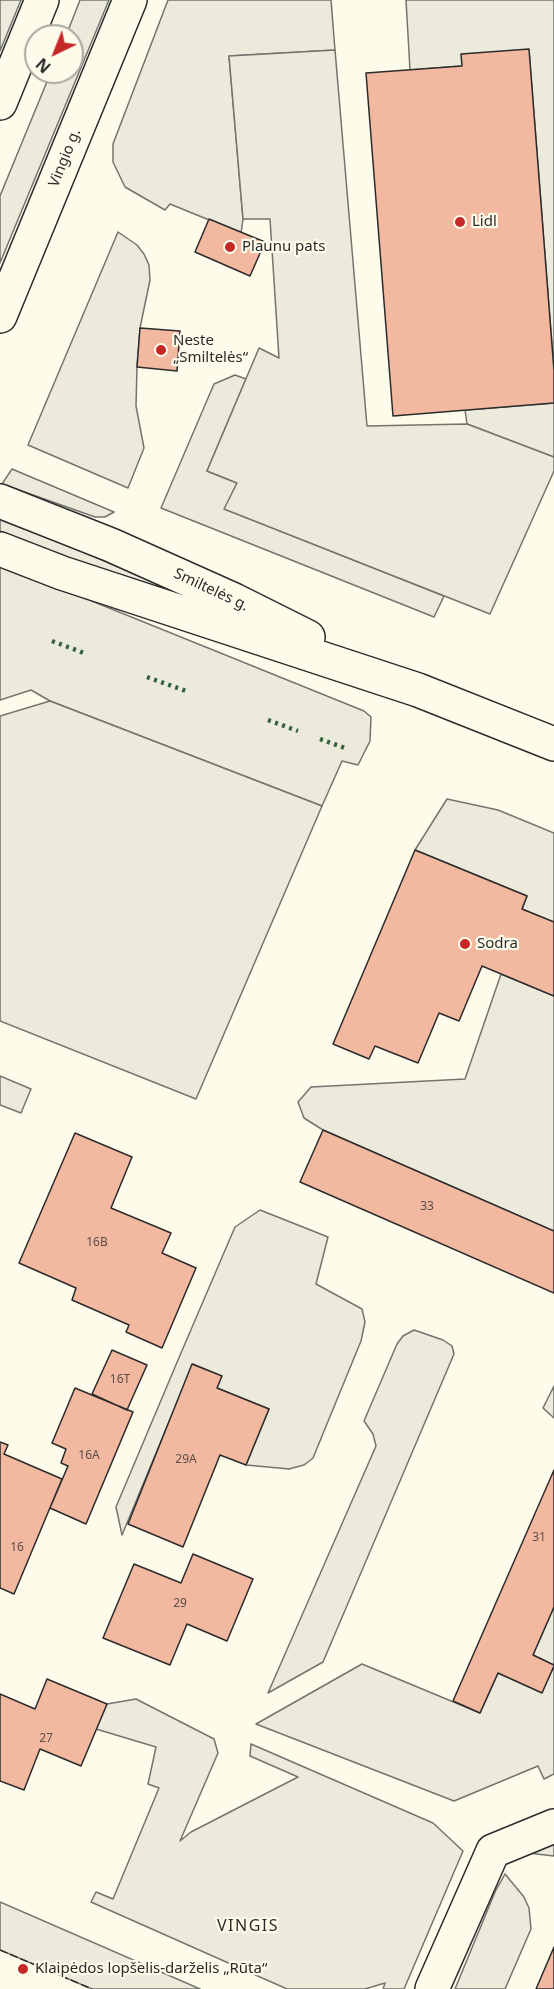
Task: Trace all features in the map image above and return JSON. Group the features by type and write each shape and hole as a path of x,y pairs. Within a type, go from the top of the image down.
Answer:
{"street":[{"path":"0,103 42,0"},
{"name":"Vingio g.","path":"0,316 130,0"},
{"name":"Smiltelės g.","path":"0,501 184,577 418,690"},
{"name":"Smiltelės g.","path":"0,549 62,573 418,690 554,744"},
{"path":"432,1989 493,1851 554,1826"}],"shaded area":[{"path":"0,0 21,0 0,51"},
{"path":"80,0 109,0 84,60 84,24 71,24"},
{"path":"168,0 331,0 335,50 229,56 243,219 241,233 170,204 165,210 125,187 113,162 113,144"},
{"path":"406,0 554,0 554,371 529,50 462,66 410,70"},
{"path":"335,50 367,426 467,424 554,457 554,471 490,614 224,509 237,483 207,471 259,348 279,358 270,219 243,219 229,56"},
{"path":"46,84 74,84 0,263 0,196"},
{"path":"118,232 137,245 144,254 149,265 150,280 140,328 137,367 136,406 144,448 128,488 28,445"},
{"path":"235,375 246,379 207,471 237,483 225,509 444,596 434,617 161,508 214,384"},
{"path":"554,403 554,457 467,424 465,410"},
{"path":"12,469 114,512 105,517 95,517 2,484"},
{"path":"0,520 79,550 228,614 164,597 0,531"},
{"path":"0,564 364,711 371,717 370,741 358,765 342,761 322,806 50,701 31,690 0,700"},
{"path":"50,701 322,806 196,1099 0,1021 0,716"},
{"path":"447,799 498,810 554,833 554,922 522,909 527,896 415,850"},
{"path":"501,974 554,996 554,1231 323,1130 304,1118 298,1102 311,1087 465,1079"},
{"path":"0,1076 31,1089 21,1113 0,1105"},
{"path":"260,1210 328,1237 316,1284 362,1309 365,1322 361,1341 313,1458 304,1465 289,1469 246,1465 269,1409 217,1388 221,1376 193,1364 122,1535 116,1507 178,1360 235,1227"},
{"path":"414,1330 443,1340 452,1346 454,1354 323,1662 268,1693 376,1446 373,1434 364,1421 397,1344 403,1336"},
{"path":"554,1386 554,1418 543,1408"},
{"path":"554,1607 554,1665 533,1655"},
{"path":"362,1664 480,1713 498,1673 542,1692 554,1666 554,1774 544,1779 538,1766 454,1801 256,1724"},
{"path":"136,1699 214,1739 218,1753 180,1841 191,1832 298,1777 250,1756 251,1744 433,1823 463,1851 404,1989 383,1989 385,1983 365,1989 287,1989 91,1902 96,1892 113,1899 159,1788 148,1784 156,1747 96,1729 107,1704"},
{"path":"554,1840 554,1856 528,1853"},
{"path":"505,1874 524,1897 529,1908 531,1929 505,1989 455,1989 495,1892"},
{"path":"0,1902 200,1989 92,1989 0,1950"}],"building":[{"name":"Lidl","path":"529,49 554,371 554,403 393,416 366,73 462,66 461,54"},
{"name":"Plaunu pats","path":"209,219 265,242 250,276 195,252"},
{"path":"140,328 180,331 177,371 137,367"},
{"name":"Sodra","path":"415,850 527,896 522,909 554,922 554,996 482,966 459,1021 439,1013 418,1063 375,1046 369,1059 333,1044"},
{"path":"323,1130 554,1231 554,1293 300,1182"},
{"path":"75,1133 132,1157 111,1208 171,1233 162,1253 196,1268 162,1348 126,1332 129,1325 72,1300 76,1288 19,1263"},
{"path":"112,1350 147,1365 127,1410 92,1394"},
{"path":"192,1364 222,1376 217,1388 269,1409 246,1465 220,1455 183,1547 128,1524"},
{"path":"75,1388 133,1412 86,1524 50,1508 68,1466 61,1463 66,1449 52,1443"},
{"path":"0,1442 8,1445 4,1454 62,1479 14,1594 0,1588"},
{"path":"554,1470 554,1607 533,1655 554,1666 542,1693 498,1673 480,1713 453,1701"},
{"path":"193,1554 253,1579 227,1641 187,1624 170,1665 103,1638 134,1564 181,1583"},
{"path":"47,1679 107,1704 81,1766 40,1749 24,1790 0,1781 0,1694 35,1709"},
{"path":"554,1947 554,1989 536,1989"}],"hedge":[{"path":"52,641 84,653"},
{"path":"147,677 189,692"},
{"path":"268,720 298,731"},
{"path":"320,739 348,749"}],"fence":[{"path":"0,1950 92,1989"}],"place":[{"name":"Lidl","path":"460,222"},
{"name":"Plaunu pats","path":"230,247"},
{"name":"Neste „Smiltelės“","path":"161,350"},
{"name":"Sodra","path":"465,944"},
{"name":"Klaipėdos lopšelis-darželis „Rūta“","path":"23,1969"}],"district":[{"name":"VINGIS","path":"248,1926"}]}
